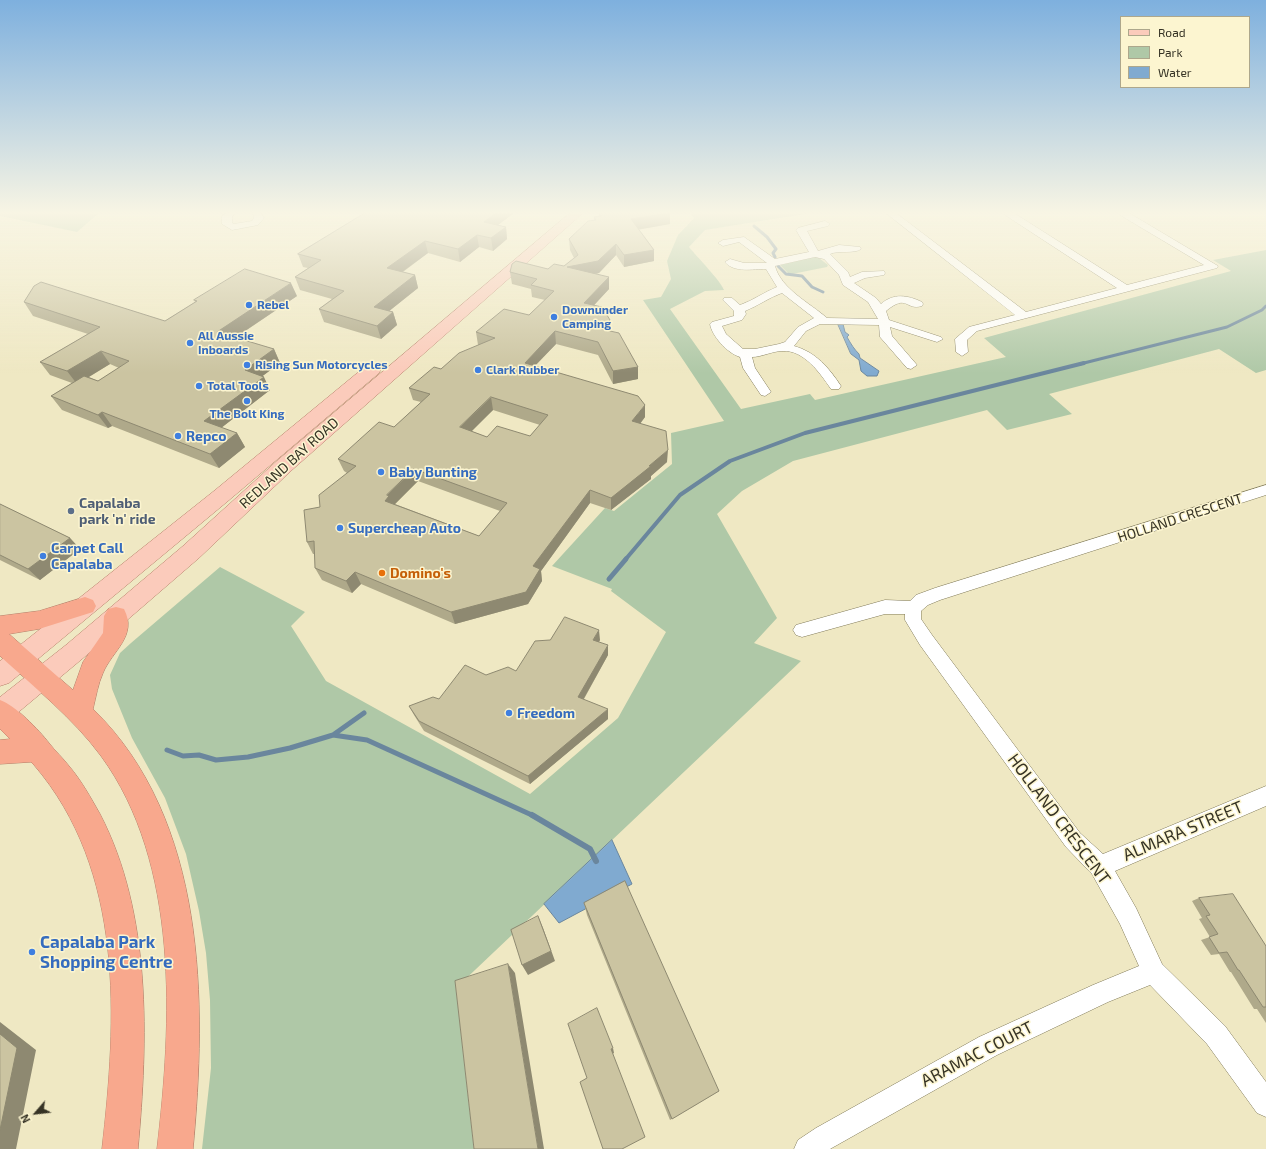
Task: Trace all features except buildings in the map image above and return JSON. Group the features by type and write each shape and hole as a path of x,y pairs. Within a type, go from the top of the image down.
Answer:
{"highway":[{"path":"0,626 39,620 85,606"},
{"path":"79,712 92,669 115,636 116,616"},
{"path":"0,641 79,712 112,750 131,779 146,809 169,883 177,921 183,1021 183,1070 175,1149"},
{"path":"0,712 38,749 67,786 80,806 102,856 111,883 117,911 127,985 125,1106 120,1149"},
{"path":"0,752 38,749"}],"main road":[{"name":"REDLAND BAY ROAD","path":"0,712 197,547 285,465 373,379 499,267"},
{"name":"REDLAND BAY ROAD","path":"0,675 85,606 373,379 511,267"}],"street":[{"path":"773,267 783,288 788,294 807,306 824,321"},
{"path":"838,267 842,271 847,283 872,300 880,310 886,337 911,365"},
{"path":"960,267 1024,316"},
{"path":"1091,267 1124,288"},
{"path":"962,352 961,339 974,329 1124,288 1210,267"},
{"path":"842,271 862,275 880,273"},
{"path":"847,283 862,275"},
{"path":"739,310 758,302 762,297 783,288"},
{"path":"872,300 889,302 909,299 918,304"},
{"path":"728,300 739,310 740,314 738,318 719,322 716,324 716,327 735,349 745,354 783,347 789,344 802,329 818,321 883,322 937,339"},
{"path":"880,310 889,302"},
{"path":"783,347 803,352 828,375 835,386"},
{"path":"745,354 749,368 765,392"},
{"name":"HOLLAND CRESCENT","path":"1266,490 935,595 922,600 913,608 913,620 926,640 1073,840 1100,866 1128,916 1154,972 1216,1035 1266,1104"},
{"path":"802,630 885,607 913,608"},
{"name":"ALMARA STREET","path":"1100,866 1266,796"},
{"name":"ARAMAC COURT","path":"807,1149 825,1137 988,1046 1101,993 1154,972"}],"green space":[{"path":"668,267 707,267 722,286 724,290 705,291 670,309 741,409 810,394 815,400 1006,357 984,338 1231,271 1224,267 1266,267 1266,370 1256,373 1219,349 1049,394 1072,414 1007,430 987,410 793,461 742,491 717,514 777,618 754,643 801,661 456,988 474,1149 202,1149 211,1068 210,1000 206,953 199,911 186,854 165,798 132,738 112,689 110,675 120,653 220,567 305,612 291,626 326,681 530,794 618,718 666,632 611,591 612,589 552,566 605,508 614,511 672,464 671,433 724,421 643,300 661,297 671,279"},
{"path":"782,267 827,267 792,274 788,273"}],"water":[{"path":"838,324 843,324 845,332 849,335 847,337 859,354 860,358 879,371 877,376 867,376 861,371 859,360 851,354"},
{"path":"612,840 632,884 559,923 544,904"}],"waterway":[{"path":"779,267 786,274 802,276 812,287 823,292"},
{"path":"1080,364 1227,327 1262,310 1266,306"},
{"path":"625,560 680,495 730,461 805,433 1084,363"},
{"path":"609,579 626,559"},
{"path":"333,735 364,713"},
{"path":"167,750 183,756 199,755 216,760 248,757 290,748 333,735"},
{"path":"333,735 367,740 533,815"},
{"path":"533,815 590,849 596,861"}],"place":[{"name":"Rebel","path":"249,305"},
{"name":"Downunder Camping","path":"554,317"},
{"name":"All Aussie Inboards","path":"190,343"},
{"name":"Rising Sun Motorcycles","path":"247,365"},
{"name":"Clark Rubber","path":"478,370"},
{"name":"Total Tools","path":"199,386"},
{"name":"The Bolt King","path":"247,401"},
{"name":"Repco","path":"178,436"},
{"name":"Baby Bunting","path":"381,472"},
{"name":"Capalaba park 'n' ride","path":"71,511"},
{"name":"Supercheap Auto","path":"340,528"},
{"name":"Carpet Call Capalaba","path":"43,556"},
{"name":"Domino's","path":"382,573"},
{"name":"Freedom","path":"509,713"},
{"name":"Capalaba Park Shopping Centre","path":"32,952"}]}
